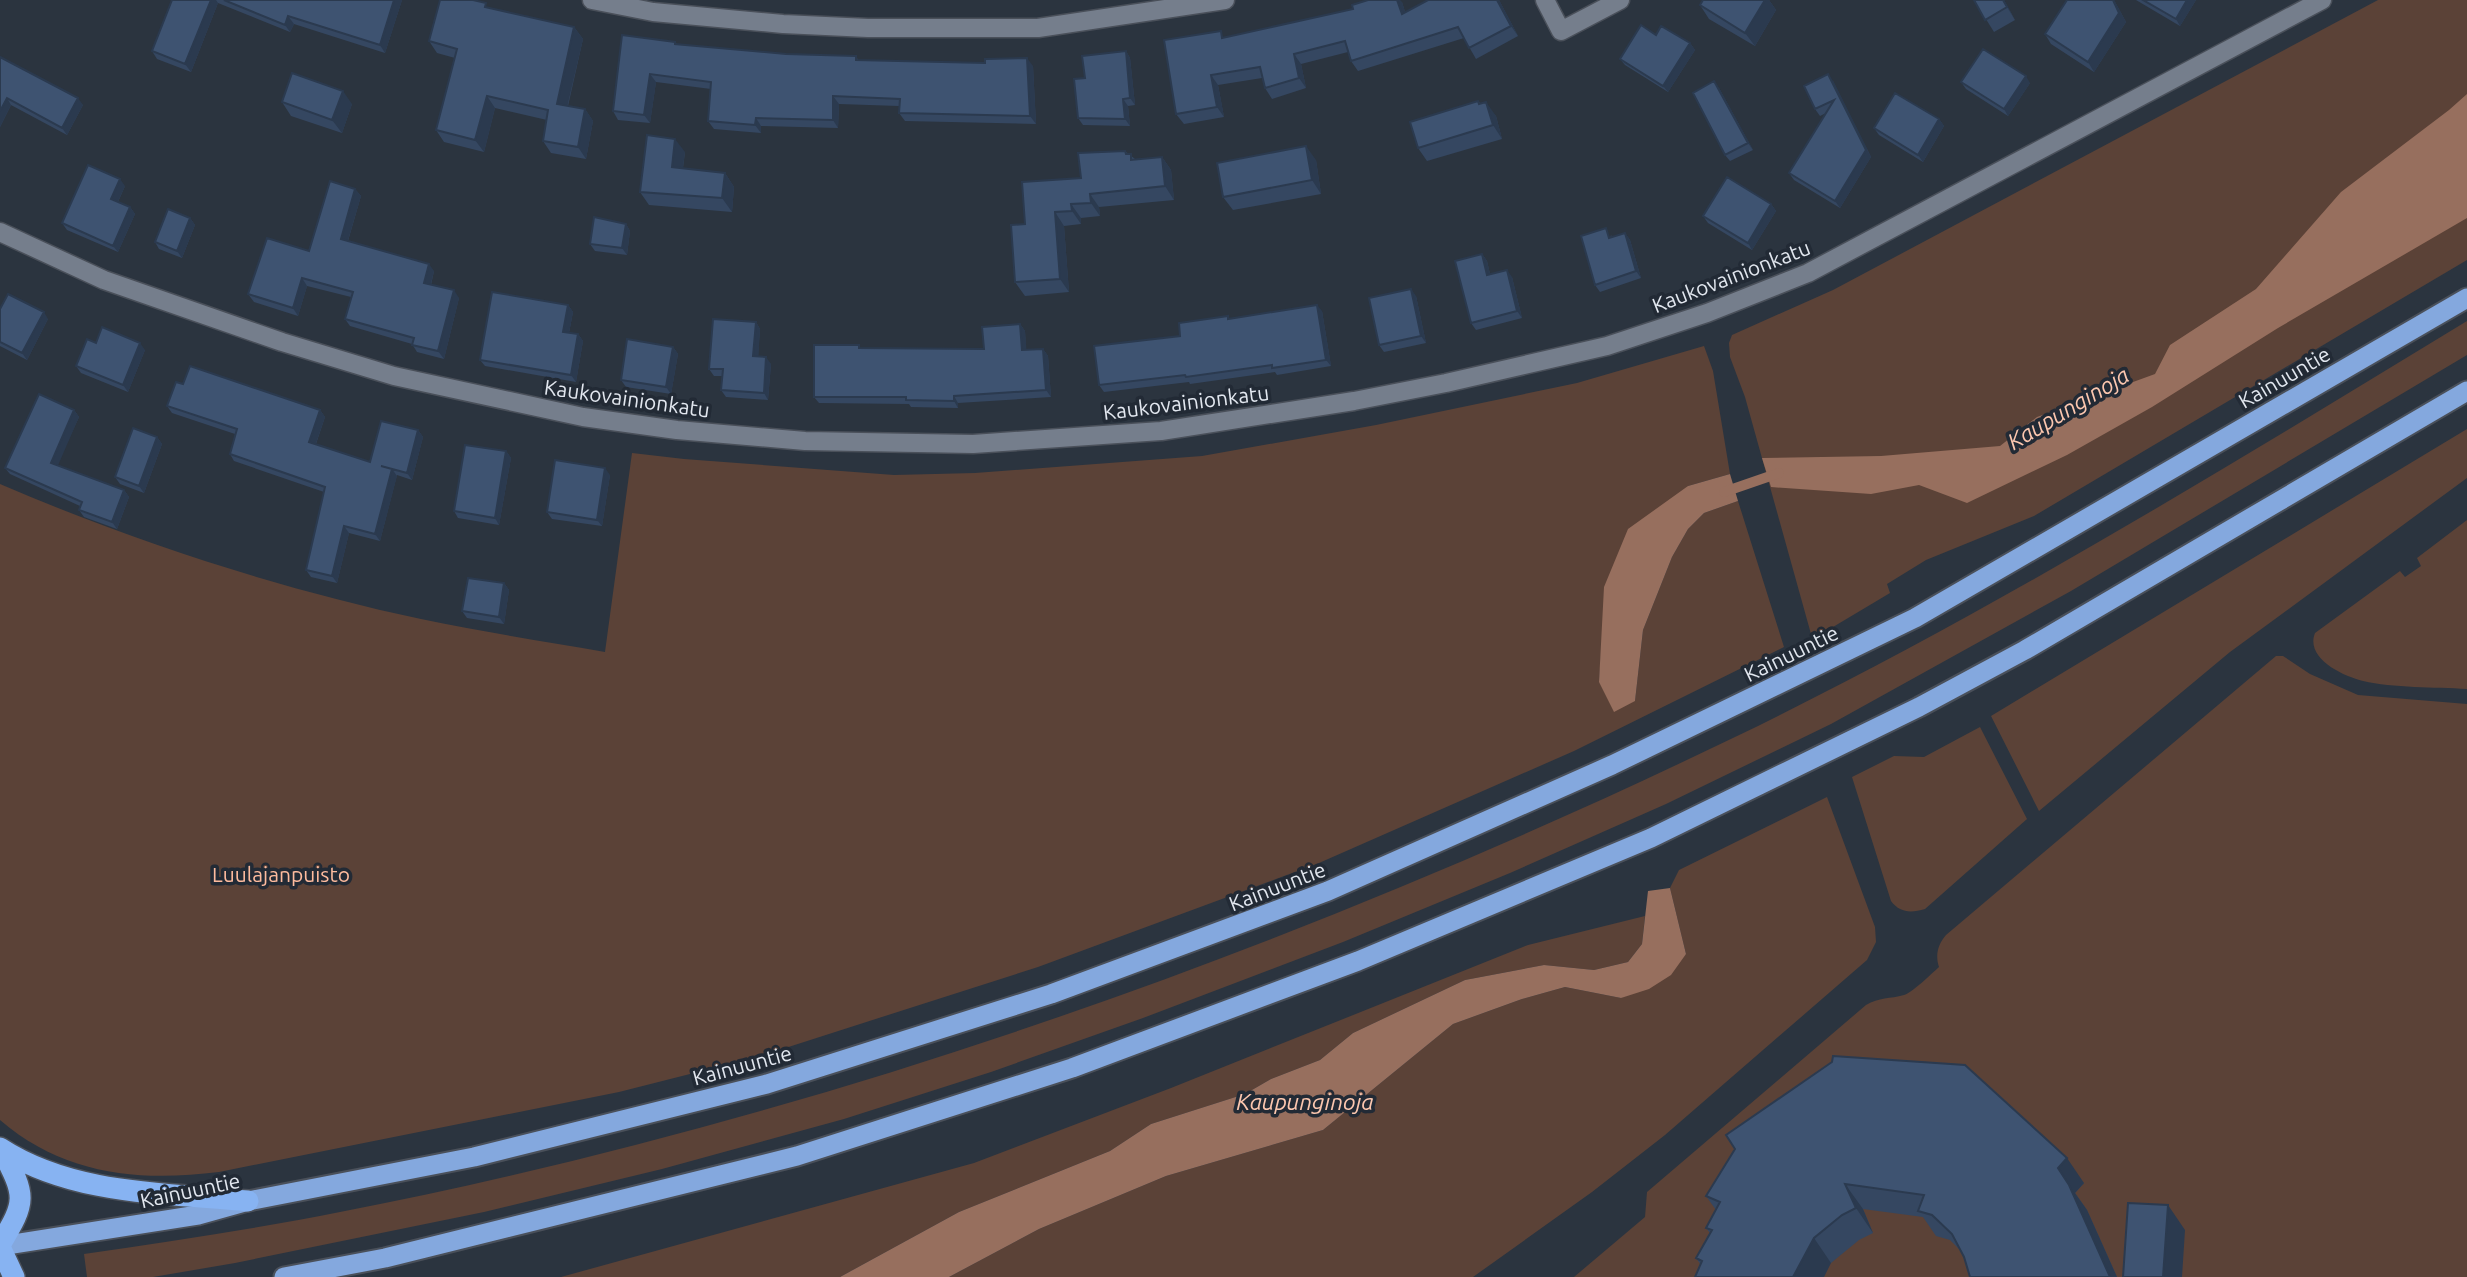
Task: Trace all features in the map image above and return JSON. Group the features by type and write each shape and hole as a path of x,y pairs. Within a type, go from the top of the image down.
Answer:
{"highway":[{"name":"Kainuuntie","path":"0,1246 198,1214 248,1201 474,1157 767,1084 1051,995 1328,891 1612,765 1915,618 2467,298"},
{"path":"284,1277 385,1258 797,1156 1072,1068 1358,961 1651,838 1919,707 2037,643 2467,391"},
{"path":"1,1149 46,1171 106,1187 248,1201"},
{"path":"1,1149 19,1182 19,1213 0,1246 14,1277"}],"street":[{"path":"593,0 664,13 783,24 868,28 1038,28 1225,0"},
{"path":"1545,0 1561,31 1620,0"},
{"name":"Kaukovainionkatu","path":"0,232 104,280 282,342 394,376 583,418 677,430 818,442 973,444 1161,431 1354,401 1471,378 1607,346 1707,313 1808,273 2322,0"}],"green space":[{"path":"2378,0 2467,0 2467,260 2034,516 1926,560 1887,584 1890,593 1833,627 1811,634 1745,397 1730,357 1729,343 1732,335 1833,290"},
{"path":"2467,321 2467,355 2071,591 1831,724 1666,804 1510,873 1343,942 991,1072 844,1119 662,1169 484,1212 235,1263 153,1277 87,1277 84,1254 308,1218 519,1174 698,1128 876,1077 1052,1019 1227,956 1399,888 1569,814 1735,737 1922,641 2106,538"},
{"name":"Luulajanpuisto","path":"1704,346 1713,371 1730,474 1688,486 1602,641 1599,682 1635,701 1643,630 1672,557 1688,529 1704,513 1738,501 1784,647 1574,751 1319,863 1038,967 757,1057 619,1092 219,1172 189,1175 131,1174 76,1163 50,1153 0,1120 0,484 155,544 313,593 444,624 605,652 632,453 894,475 975,473 1202,456 1376,425 1577,383"},
{"path":"2467,429 2467,478 2230,652 2039,811 1991,716"},
{"path":"2467,520 2467,689 2363,681 2345,675 2320,658 2313,642 2315,633 2400,571 2405,577 2421,566 2417,558"},
{"path":"2276,656 2283,656 2310,674 2358,695 2467,704 2467,1277 1574,1277 1645,1217 1647,1192 1866,1005 1880,999 1904,995 1922,983 1939,967 1938,950 1946,935"},
{"path":"1980,727 2027,819 1925,909 1902,910 1891,901 1852,777 1894,756 1924,757"},
{"path":"1827,797 1875,927 1876,942 1867,960 1665,1135 1592,1192 1473,1277 949,1277 1039,1229 1166,1176 1323,1130 1453,1024 1565,987 1621,998 1686,954 1670,888 1679,870"},
{"path":"1645,916 1642,944 1628,962 1594,970 1544,965 1465,980 1353,1033 1320,1060 1271,1079 1245,1094 1151,1124 1110,1151 959,1212 840,1277 561,1277 974,1163 1171,1088 1528,945"}],"water":[{"name":"Kaupunginoja","path":"2467,94 2467,218 2067,455 1967,503 1919,485 1871,494 1771,487 1762,458 1881,456 2000,446 2037,417 2155,374 2170,345 2256,289 2341,192"},
{"path":"1730,474 1738,501 1704,513 1688,529 1672,557 1643,630 1635,701 1614,712 1599,682 1604,587 1628,529 1688,486"},
{"name":"Kaupunginoja","path":"1670,888 1686,954 1671,975 1649,989 1621,998 1565,987 1453,1024 1323,1130 1166,1176 1039,1229 949,1277 840,1277 959,1212 1110,1151 1151,1124 1245,1094 1271,1079 1320,1060 1353,1033 1465,980 1544,965 1594,970 1628,962 1642,944 1648,891"}],"building":[{"path":"172,0 211,0 185,64 152,51"},
{"path":"224,0 394,0 380,45 288,16 285,25"},
{"path":"440,0 473,0 486,3 485,7 574,27 557,104 585,109 578,147 543,141 548,110 487,96 475,140 436,130 457,49 429,41"},
{"path":"1368,0 1397,0 1402,14 1428,0 1497,0 1511,26 1469,48 1458,27 1351,61 1345,41 1294,54 1299,78 1265,88 1260,67 1211,75 1217,107 1176,114 1164,40 1221,31 1222,38 1353,9 1352,5"},
{"path":"1703,0 1765,0 1745,33 1700,5"},
{"path":"1974,0 2003,0 2007,7 1985,20"},
{"path":"2067,0 2113,0 2119,13 2088,62 2045,34"},
{"path":"2143,0 2187,0 2176,19"},
{"path":"1641,25 1656,35 1661,26 1690,43 1663,86 1620,59"},
{"path":"622,35 675,44 786,54 856,56 856,60 985,63 985,59 1027,58 1030,116 899,113 900,99 833,96 833,120 756,118 755,125 708,121 711,82 650,74 644,115 613,111"},
{"path":"1983,49 2026,76 2004,109 1961,82"},
{"path":"1126,51 1130,98 1123,99 1125,119 1078,118 1074,79 1085,78 1082,56"},
{"path":"0,57 78,98 62,128 7,98 0,111"},
{"path":"292,73 343,91 332,120 282,102"},
{"path":"1828,74 1866,150 1835,201 1789,173 1834,100 1815,109 1804,86"},
{"path":"1714,81 1748,143 1725,155 1693,93"},
{"path":"1895,93 1939,119 1918,155 1874,128"},
{"path":"1478,101 1479,104 1486,102 1493,125 1418,148 1410,122"},
{"path":"647,135 675,139 672,167 725,173 722,198 640,192"},
{"path":"1306,146 1312,180 1223,197 1217,163"},
{"path":"1125,151 1126,154 1131,154 1131,160 1162,157 1165,186 1090,194 1091,203 1071,204 1072,211 1055,212 1060,279 1015,282 1011,225 1025,224 1022,182 1081,178 1078,153"},
{"path":"88,165 120,179 111,199 130,207 113,246 62,223"},
{"path":"1727,177 1771,204 1748,243 1703,216"},
{"path":"330,181 355,189 341,239 429,264 424,283 454,290 438,351 412,345 414,338 345,319 353,292 302,278 293,308 248,294 267,238 309,251"},
{"path":"168,209 190,218 177,251 155,242"},
{"path":"594,217 626,224 622,248 590,244"},
{"path":"1606,228 1609,238 1625,233 1636,271 1595,285 1581,236"},
{"path":"1482,254 1487,275 1507,270 1517,311 1471,323 1455,261"},
{"path":"1411,289 1421,336 1379,345 1369,298"},
{"path":"492,292 568,305 563,332 578,334 571,375 480,360"},
{"path":"8,294 44,312 22,353 0,342 0,309"},
{"path":"1317,305 1326,360 1099,385 1094,346 1180,336 1179,323 1228,316 1228,319"},
{"path":"713,319 756,322 753,356 766,357 764,393 721,390 723,369 709,369"},
{"path":"1020,324 1022,350 1043,349 1046,390 954,396 954,401 906,400 906,397 814,397 814,345 984,349 982,327"},
{"path":"102,327 140,343 123,385 76,366 87,339 96,343"},
{"path":"627,339 673,347 666,387 621,380"},
{"path":"190,366 320,410 309,442 370,462 381,421 418,430 407,473 381,466 392,469 375,534 344,526 332,576 306,570 325,487 230,454 237,429 167,406 176,382 183,384"},
{"path":"39,394 74,410 51,463 124,490 112,522 79,510 82,502 5,468"},
{"path":"133,428 157,437 139,486 115,477"},
{"path":"465,445 506,451 495,518 454,511"},
{"path":"555,460 605,468 597,520 547,512"},
{"path":"468,578 504,583 499,617 462,611"},
{"path":"1833,1056 1965,1065 2067,1158 2058,1168 2069,1185 2110,1277 1970,1277 1964,1257 1952,1234 1932,1215 1918,1211 1924,1195 1845,1184 1856,1208 1842,1215 1814,1238 1793,1277 1695,1277 1702,1261 1696,1258 1712,1230 1706,1228 1720,1202 1706,1196 1735,1149 1726,1135 1832,1062"},
{"path":"2128,1203 2168,1205 2163,1277 2123,1277"}],"waterway":[{"name":"Kaupunginoja","path":"1724,492 1779,473"}]}
